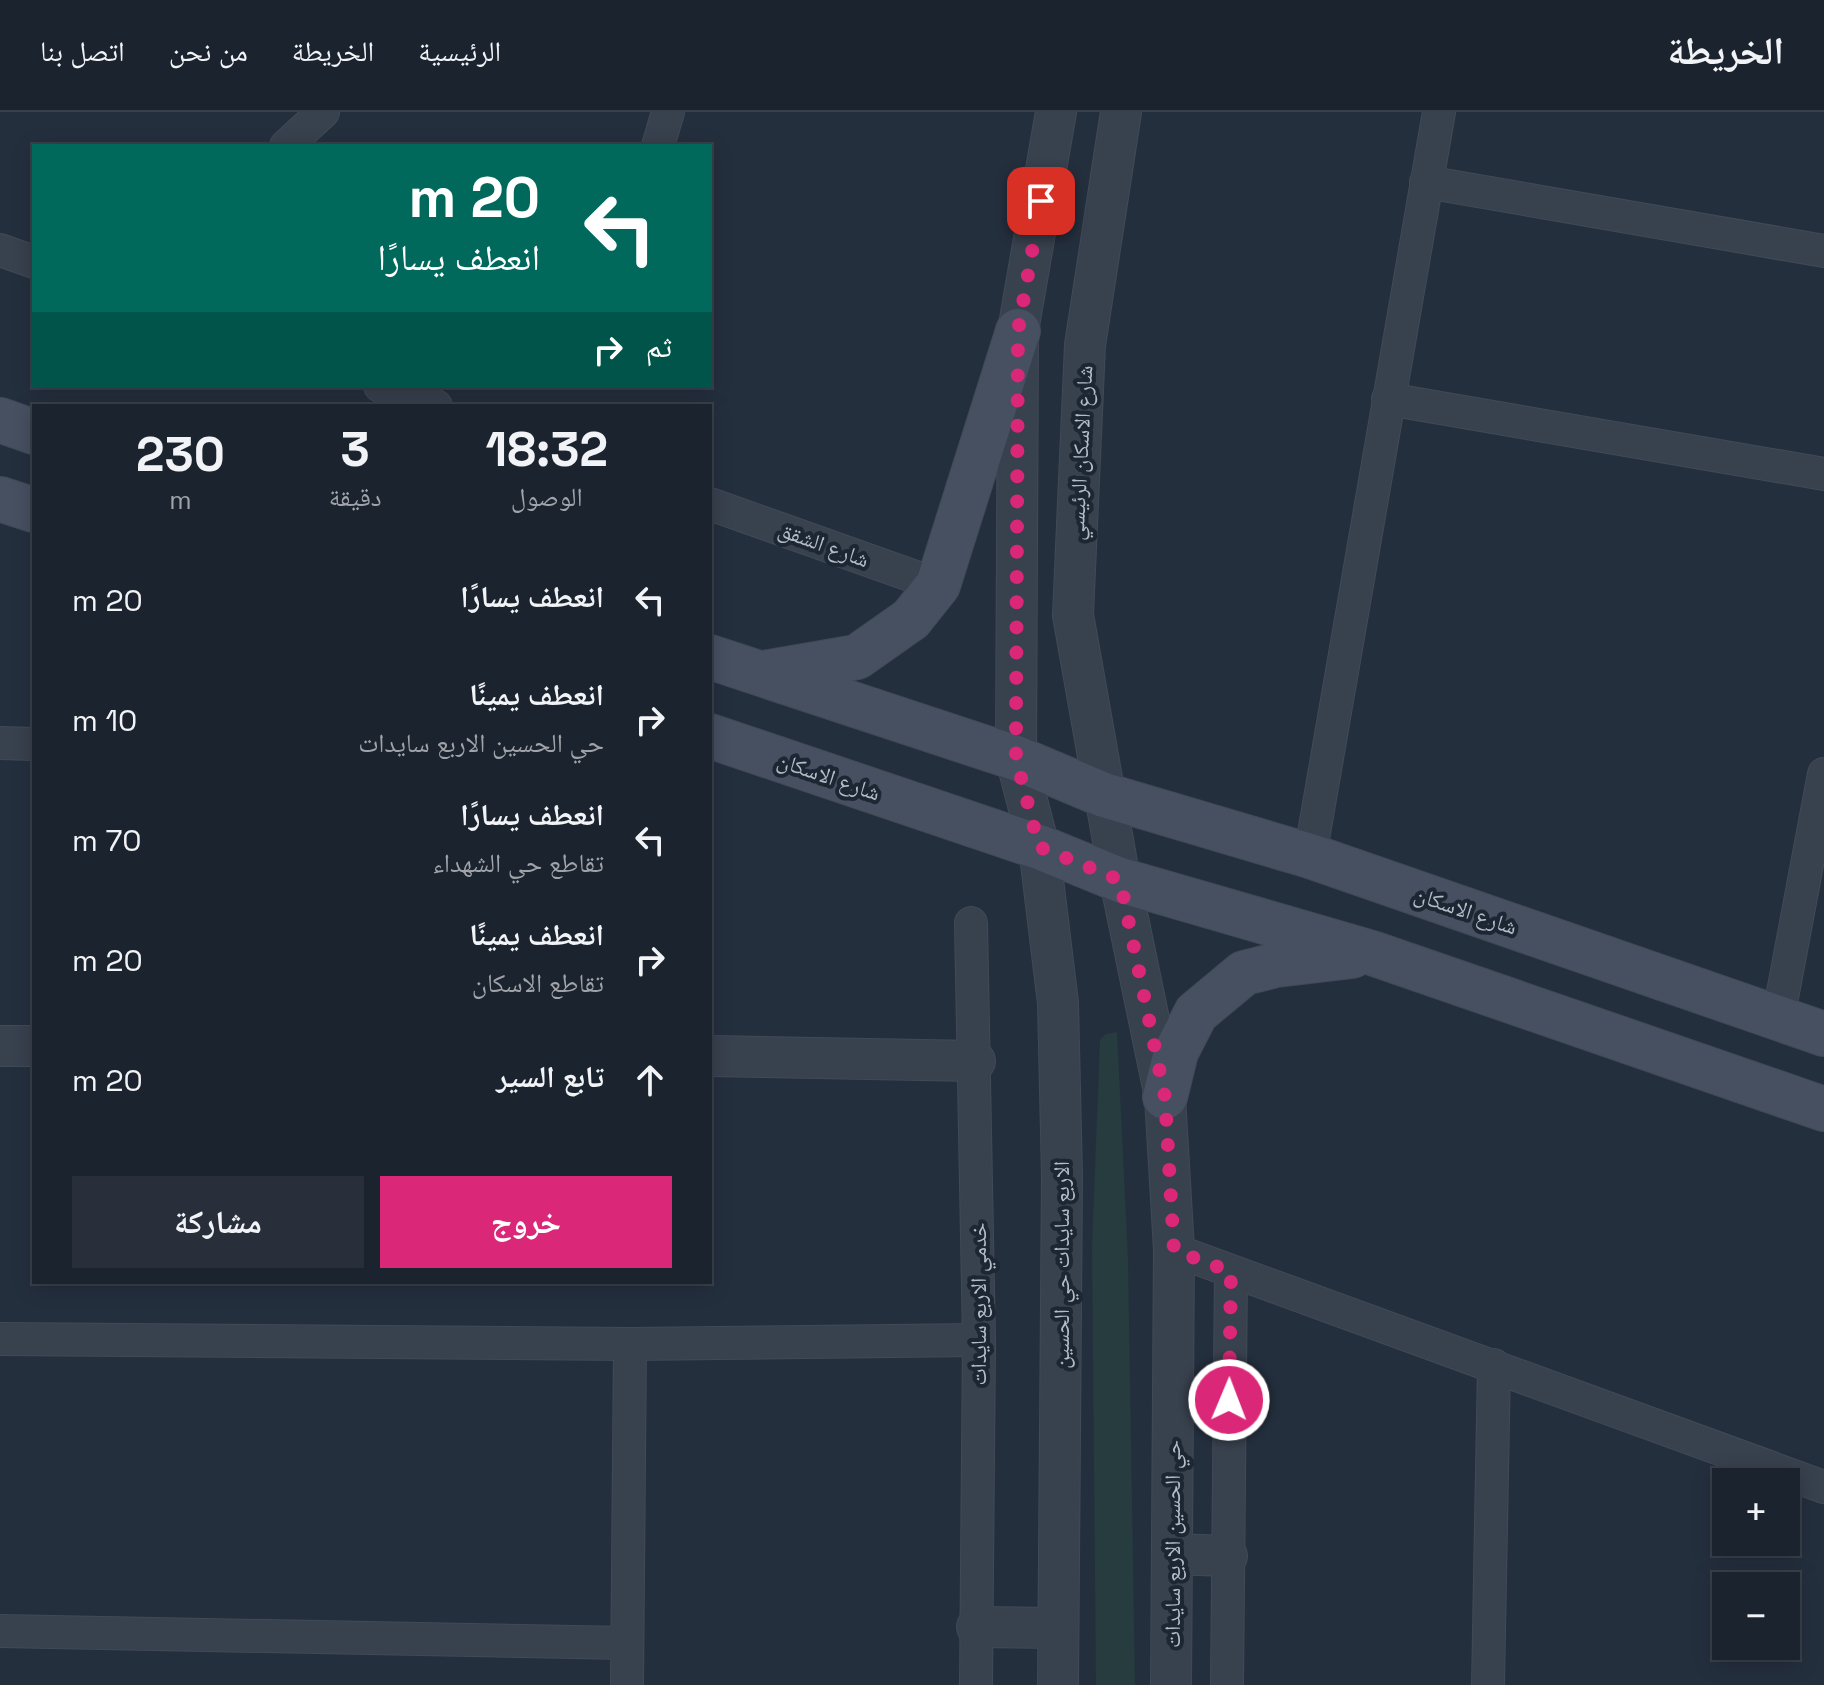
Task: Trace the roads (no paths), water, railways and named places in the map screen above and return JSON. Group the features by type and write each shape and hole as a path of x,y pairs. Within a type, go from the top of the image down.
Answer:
{"main road":[{"path":"759,674 857,657 911,619 938,585 1018,331"},
{"path":"0,420 32,431"},
{"path":"0,499 32,509"},
{"path":"712,658 1016,758"},
{"name":"شارع الاسكان","path":"712,737 1039,847 1120,880"},
{"name":"شارع الاسكان","path":"1016,758 1104,795 1310,856 1824,1034"},
{"path":"1120,880 1372,953 1824,1109"},
{"path":"1165,1097 1176,1052 1196,1013 1244,973 1276,965 1372,953"}],"street":[{"path":"288,144 323,112"},
{"path":"659,144 668,112"},
{"path":"1018,331 1056,112"},
{"name":"شارع الاسكان الرئيسي","path":"1120,880 1073,615 1085,345 1121,112"},
{"path":"1310,856 1439,112"},
{"path":"1426,182 1824,251"},
{"path":"0,250 32,261"},
{"name":"الاربع سايدات حي الحسين","path":"1018,331 1016,758 1039,847 1058,1003 1062,1192 1058,1685"},
{"path":"386,388 430,404"},
{"path":"1388,399 1824,474"},
{"name":"شارع الشقق","path":"712,505 938,585"},
{"path":"0,743 32,744"},
{"path":"1778,1019 1824,774"},
{"name":"حي الحسين الاربع سايدات","path":"1120,880 1165,1097 1174,1250 1171,1685"},
{"name":"خدمي الاربع سايدات","path":"971,923 979,1340 976,1685"},
{"path":"0,1046 32,1046"},
{"path":"712,1056 975,1061"},
{"path":"1174,1250 1824,1487"},
{"path":"1227,1685 1231,1272"},
{"path":"0,1339 630,1344 979,1340"},
{"path":"627,1685 630,1344"},
{"path":"1492,1684 1494,1365"},
{"path":"1172,1554 1227,1556"},
{"path":"977,1627 1058,1628"},
{"path":"0,1631 627,1643"}]}
